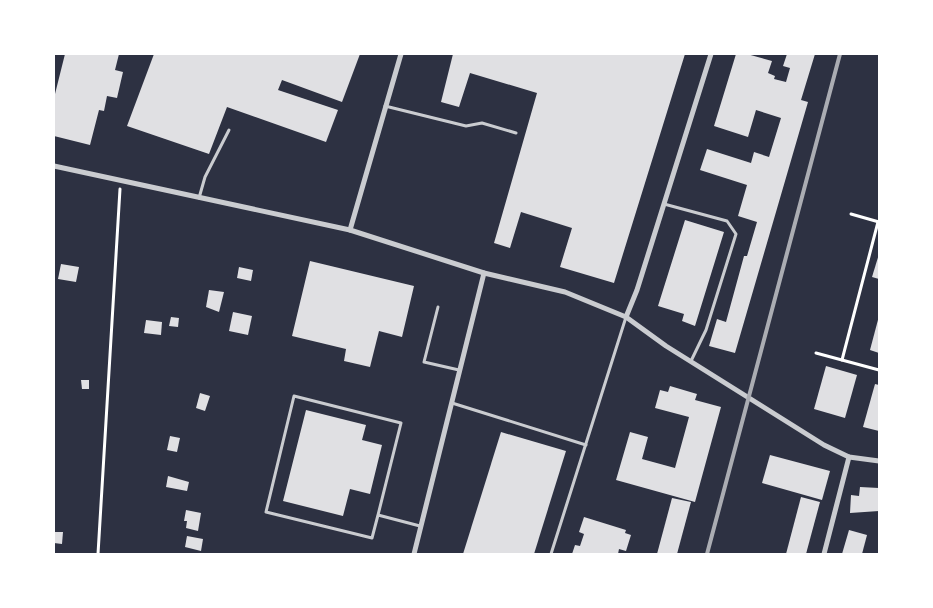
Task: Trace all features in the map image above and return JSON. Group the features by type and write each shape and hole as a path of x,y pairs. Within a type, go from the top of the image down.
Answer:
{"street":[{"path":"350,230 384,106 401,54"},
{"path":"626,317 637,290 711,54"},
{"path":"54,166 350,230 484,273 565,292 626,317 690,361 824,445 849,457 879,461"},
{"path":"414,554 484,273"},
{"path":"824,554 849,457"}],"lane":[{"path":"384,106 466,126 482,123 516,133"},
{"path":"199,198 205,177 229,130"},
{"path":"664,204 727,221 736,234 706,330 690,361"},
{"path":"438,308 424,362 460,371"},
{"path":"551,554 626,317"},
{"path":"294,396 401,423 378,515 372,538 266,512 294,396"},
{"path":"452,403 586,444"},
{"path":"378,515 421,526"}],"path":[{"path":"98,554 120,181"},
{"path":"842,360 879,222 851,214"},
{"path":"816,353 879,370"}],"building":[{"path":"65,54 119,54 115,70 123,72 117,98 107,96 104,111 99,110 90,145 54,136 54,98"},
{"path":"154,54 360,54 342,102 282,80 278,90 338,110 326,142 227,107 209,154 127,126"},
{"path":"453,54 685,54 614,283 560,267 572,228 521,212 510,248 494,243 537,93 470,73 459,107 441,102"},
{"path":"736,54 747,54 772,61 768,73 775,76 774,79 786,82 790,68 783,66 787,54 815,54 801,100 808,102 735,353 709,346 717,319 726,322 744,256 747,256 757,222 738,216 747,185 700,170 707,149 751,163 754,152 769,157 781,118 756,110 748,137 714,126"},
{"path":"685,220 724,232 695,326 682,321 684,314 658,306"},
{"path":"879,254 879,279 872,277"},
{"path":"310,261 414,286 402,337 379,331 370,367 344,361 346,349 292,336"},
{"path":"61,264 79,267 76,282 58,279"},
{"path":"239,267 253,270 251,281 237,278"},
{"path":"209,290 224,292 219,312 206,307"},
{"path":"233,312 252,316 248,335 229,331"},
{"path":"879,316 879,353 870,350"},
{"path":"171,317 179,318 178,327 169,326"},
{"path":"146,320 162,322 161,335 144,333"},
{"path":"826,366 857,375 845,418 814,409"},
{"path":"81,380 89,380 89,389 82,389"},
{"path":"875,384 879,385 879,431 863,427"},
{"path":"670,386 697,394 695,400 721,407 695,502 616,480 630,432 648,437 642,459 675,468 689,417 655,408 660,390 668,392"},
{"path":"200,393 210,396 205,411 196,408"},
{"path":"306,410 366,425 362,440 382,445 370,494 350,489 343,516 283,501"},
{"path":"501,432 566,451 534,554 463,554"},
{"path":"170,436 180,438 177,452 167,450"},
{"path":"770,455 830,471 822,500 762,483"},
{"path":"168,476 189,482 187,491 166,487"},
{"path":"860,487 879,488 879,511 850,513 851,495 859,496"},
{"path":"801,497 820,502 806,554 786,554"},
{"path":"672,498 691,502 677,554 657,554"},
{"path":"186,510 201,513 198,531 186,528 187,521 184,521"},
{"path":"584,517 626,530 625,533 631,535 626,551 619,549 618,554 572,554 575,545 580,546 584,534 579,532"},
{"path":"849,530 867,535 862,554 842,554"},
{"path":"54,532 63,532 62,544 54,543"},
{"path":"187,536 203,539 201,551 185,547"}],"railway":[{"path":"707,554 840,54"}]}
